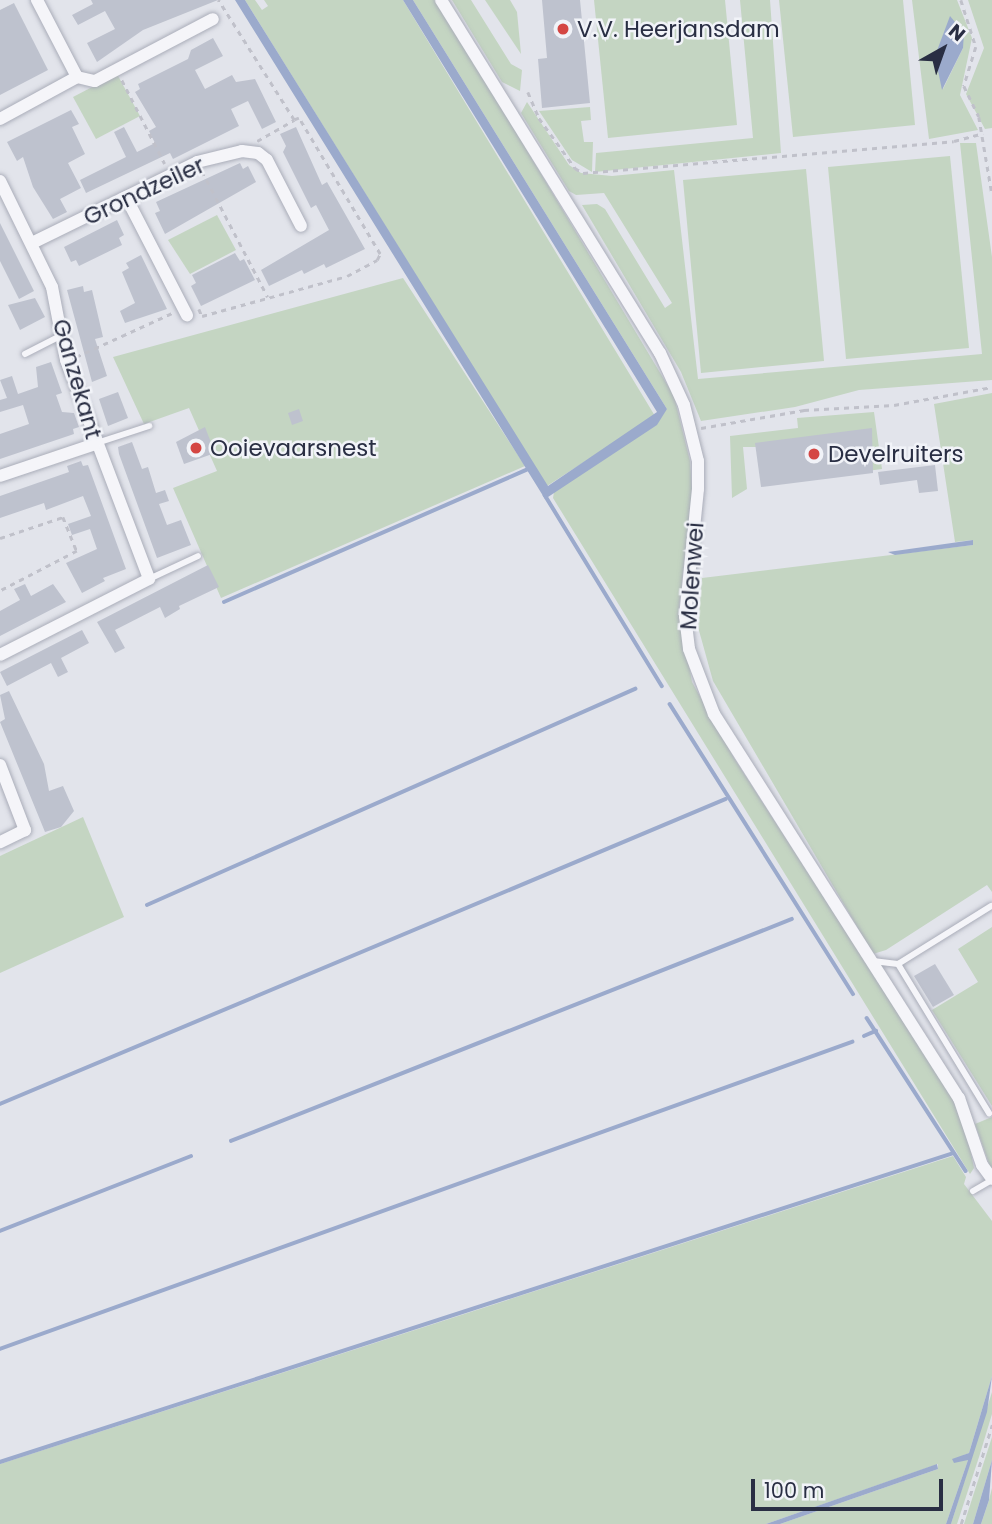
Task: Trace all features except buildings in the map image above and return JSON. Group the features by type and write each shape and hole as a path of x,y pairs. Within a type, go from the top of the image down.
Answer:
{"street":[{"path":"37,0 77,76"},
{"name":"Molenwei","path":"441,0 660,353 691,430 698,489 685,616 698,677 714,713 959,1098 982,1165 992,1179"},
{"path":"0,119 77,76 94,81 214,19"},
{"path":"242,151 258,153 267,160 301,226"},
{"name":"Grondzeiler","path":"32,243 127,199 197,162 242,151"},
{"name":"Ganzekant","path":"0,181 52,286 66,360 95,444 149,579"},
{"path":"127,199 187,315"},
{"path":"0,476 95,444"},
{"path":"0,655 149,579"},
{"path":"0,765 26,830 0,842"}],"lane":[{"path":"24,355 61,336"},
{"path":"95,444 149,426"},
{"path":"149,579 198,556"},
{"path":"871,961 898,964 991,906"},
{"path":"898,964 989,1113"},
{"path":"973,1191 992,1179"}],"path":[{"path":"218,0 293,120"},
{"path":"961,0 976,47 964,86 983,133 992,194"},
{"path":"117,71 171,176"},
{"path":"528,92 575,168 592,174 954,141 983,133"},
{"path":"66,360 98,350 178,310 181,318 199,309 202,316 346,276 377,260 380,254 299,118 242,151"},
{"path":"197,162 268,297"},
{"path":"691,430 804,410 894,405 992,387"},
{"path":"0,538 63,517 77,551 0,592"},
{"path":"961,1524 992,1425"}],"green space":[{"path":"245,0 255,0 262,10 268,6 264,0 403,0 655,416 547,486"},
{"path":"413,0 437,0 674,396 690,461 692,491 679,608 692,682 734,758 963,1114 974,1168 970,1174 553,498 554,492 667,409"},
{"path":"452,0 471,0 511,64 522,70 520,91 502,82"},
{"path":"485,0 510,0 517,12 521,54"},
{"path":"594,0 725,0 737,125 608,138"},
{"path":"740,0 770,0 781,153 595,172 596,153 753,138"},
{"path":"779,0 903,0 915,125 793,137"},
{"path":"912,0 957,0 972,38 960,95 978,130 929,139","holes":["950,17 963,48 943,89"]},
{"path":"968,0 992,0 992,128 985,129 966,94 984,48"},
{"path":"117,74 140,116 96,139 73,97"},
{"path":"527,102 569,165 581,173 612,176 674,170 698,379 982,354 960,143 976,143 992,257 992,380 859,390 795,407 701,421 681,372 582,205 597,204 605,209 665,308 672,303 604,193 576,195 569,191 521,113"},
{"path":"590,107 591,120 581,121 584,142 593,142 592,172 572,160 539,111"},
{"path":"950,156 969,348 846,359 828,167"},
{"path":"806,169 824,361 701,373 683,180"},
{"path":"217,215 236,250 190,274 168,240"},
{"path":"403,278 525,466 221,598 173,488 217,471 189,408 144,424 113,357"},
{"path":"992,393 992,892 987,885 886,950 873,954 713,681 698,627 702,578 973,545 973,540 955,542 934,404"},
{"name":"Develruiters","path":"874,412 882,469 768,484 761,447 743,447 747,489 732,498 730,436 798,428 797,418"},
{"path":"83,817 124,917 0,973 0,856"},
{"path":"992,927 992,1106 932,1010 978,982 958,949"},
{"path":"992,1117 992,1172 975,1124"},
{"path":"953,1156 966,1177 964,1184 992,1221 992,1376 969,1453 964,1455 968,1460 946,1524 780,1524 938,1469 938,1464 766,1524 0,1524 0,1464"},
{"path":"992,1392 992,1414 979,1457 957,1524 951,1524"},
{"path":"992,1437 992,1460 973,1524 964,1524"},
{"path":"992,1488 992,1524 981,1524 989,1500"}],"water":[{"path":"235,0 245,0 548,486 657,412 403,0 413,0 667,409 657,425 545,499"},
{"path":"950,16 964,33 963,48 942,90 935,56"},
{"path":"973,540 973,545 895,555 888,552"},
{"path":"992,1376 987,1412 951,1524 946,1524 968,1460 954,1463 952,1459 969,1453"},
{"path":"992,1460 989,1500 981,1524 973,1524"},
{"path":"937,1464 938,1469 780,1524 766,1524"}],"waterway":[{"path":"224,602 526,470"},
{"path":"545,495 662,686"},
{"path":"147,905 635,689"},
{"path":"670,704 853,994"},
{"path":"0,1104 726,799"},
{"path":"231,1141 792,919"},
{"path":"867,1018 966,1171"},
{"path":"864,1036 876,1031"},
{"path":"0,1349 852,1042"},
{"path":"0,1462 951,1154"},
{"path":"0,1231 191,1156"}],"place":[{"name":"V.V. Heerjansdam","path":"563,29"},
{"name":"Ooievaarsnest","path":"196,448"},
{"name":"Develruiters","path":"814,454"}]}
